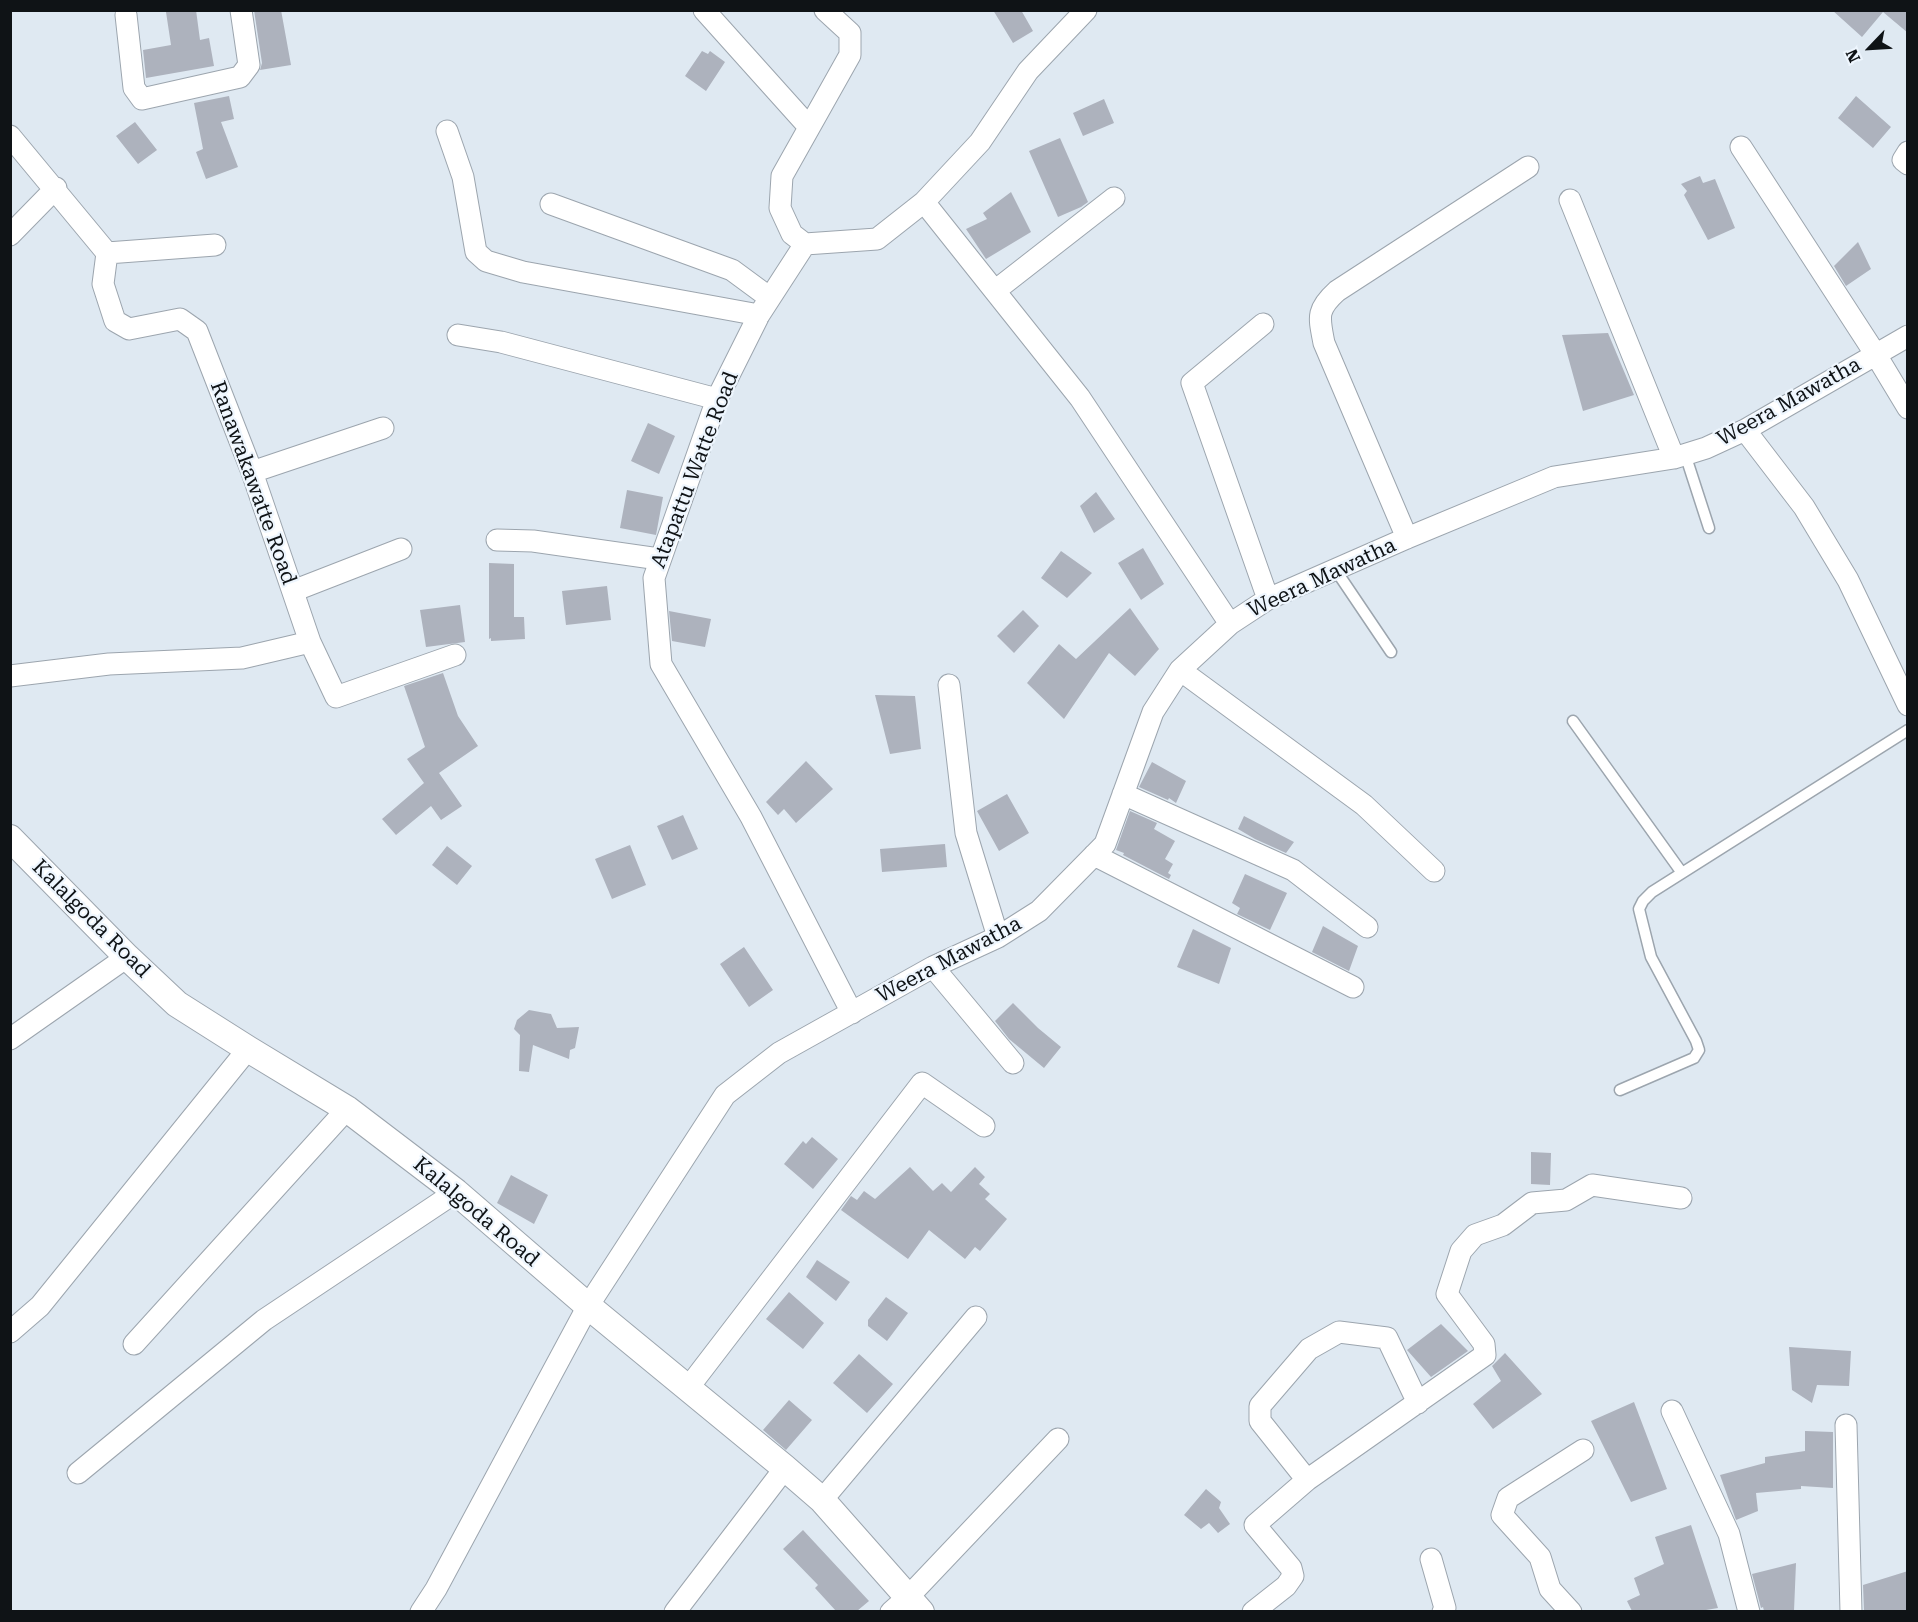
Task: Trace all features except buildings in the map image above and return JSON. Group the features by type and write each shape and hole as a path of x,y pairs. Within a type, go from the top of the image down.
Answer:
{"street":[{"path":"126,15 134,88 142,99 240,77 249,64 241,10"},
{"path":"704,10 809,127"},
{"path":"825,10 850,33 850,55 782,176 780,208 792,234 805,244 878,239 924,202 980,142 1028,71 1086,10"},
{"path":"447,131 463,177 476,252 486,261 523,272 765,307"},
{"path":"10,136 107,253 215,245"},
{"path":"1741,147 1908,408"},
{"path":"1908,152 1903,160 1908,164"},
{"path":"1407,538 1324,343 1319,318 1323,304 1337,291 1528,167"},
{"path":"10,235 56,189"},
{"path":"996,291 1114,198"},
{"path":"1570,200 1679,456"},
{"path":"924,202 1080,398 1230,624"},
{"path":"551,204 732,270 765,307"},
{"name":"Atapattu Watte Road","path":"805,244 765,307 717,399 654,578 661,664 751,817 852,1012"},
{"name":"Ranawakawatte Road","path":"107,253 104,284 115,321 129,329 180,319 196,331 252,472 310,642 336,697 455,656"},
{"path":"1263,324 1192,383 1268,599"},
{"path":"458,335 501,342 717,399"},
{"name":"Weera Mawatha","path":"421,1611 436,1589 588,1306 725,1095 779,1053 933,967 998,937 1039,911 1105,844 1153,712 1180,670 1230,624 1268,599 1554,477 1679,456 1706,448 1746,430 1908,336"},
{"path":"252,472 383,428"},
{"path":"1746,430 1804,507 1848,580 1908,705"},
{"path":"497,540 533,541 659,559"},
{"path":"292,591 401,549"},
{"path":"10,676 109,664 242,658 310,642"},
{"path":"1180,670 1364,805 1434,871"},
{"path":"950,685 966,833 998,937"},
{"path":"1123,794 1293,870 1367,927"},
{"name":"Kalalgoda Road","path":"10,838 127,957 177,1004 347,1108 456,1192 588,1306 785,1468 822,1500 907,1606"},
{"path":"1094,855 1353,987"},
{"path":"10,1039 127,957"},
{"path":"933,967 1013,1063"},
{"path":"10,1332 40,1306 248,1049"},
{"path":"688,1388 922,1083 984,1126"},
{"path":"134,1344 347,1108"},
{"path":"1253,1611 1286,1586 1293,1576 1291,1568 1256,1525 1307,1480 1485,1355 1484,1344 1447,1294 1461,1251 1475,1234 1503,1225 1532,1203 1566,1200 1592,1185 1681,1198"},
{"path":"78,1473 264,1320 456,1192"},
{"path":"822,1500 976,1317"},
{"path":"1307,1480 1260,1421 1260,1406 1309,1349 1339,1332 1387,1338 1418,1403"},
{"path":"1672,1411 1729,1534 1749,1611"},
{"path":"1846,1425 1851,1611"},
{"path":"907,1606 1058,1439"},
{"path":"1571,1611 1550,1588 1540,1557 1502,1515 1508,1498 1583,1449"},
{"path":"675,1611 785,1468"},
{"path":"1431,1559 1445,1608 1443,1611"}],"lane":[{"path":"1679,456 1709,528"},
{"path":"1335,569 1392,652"},
{"path":"1574,721 1682,873"},
{"path":"1620,1090 1694,1058 1699,1050 1651,957 1639,909 1643,901 1652,892 1908,730"}]}
